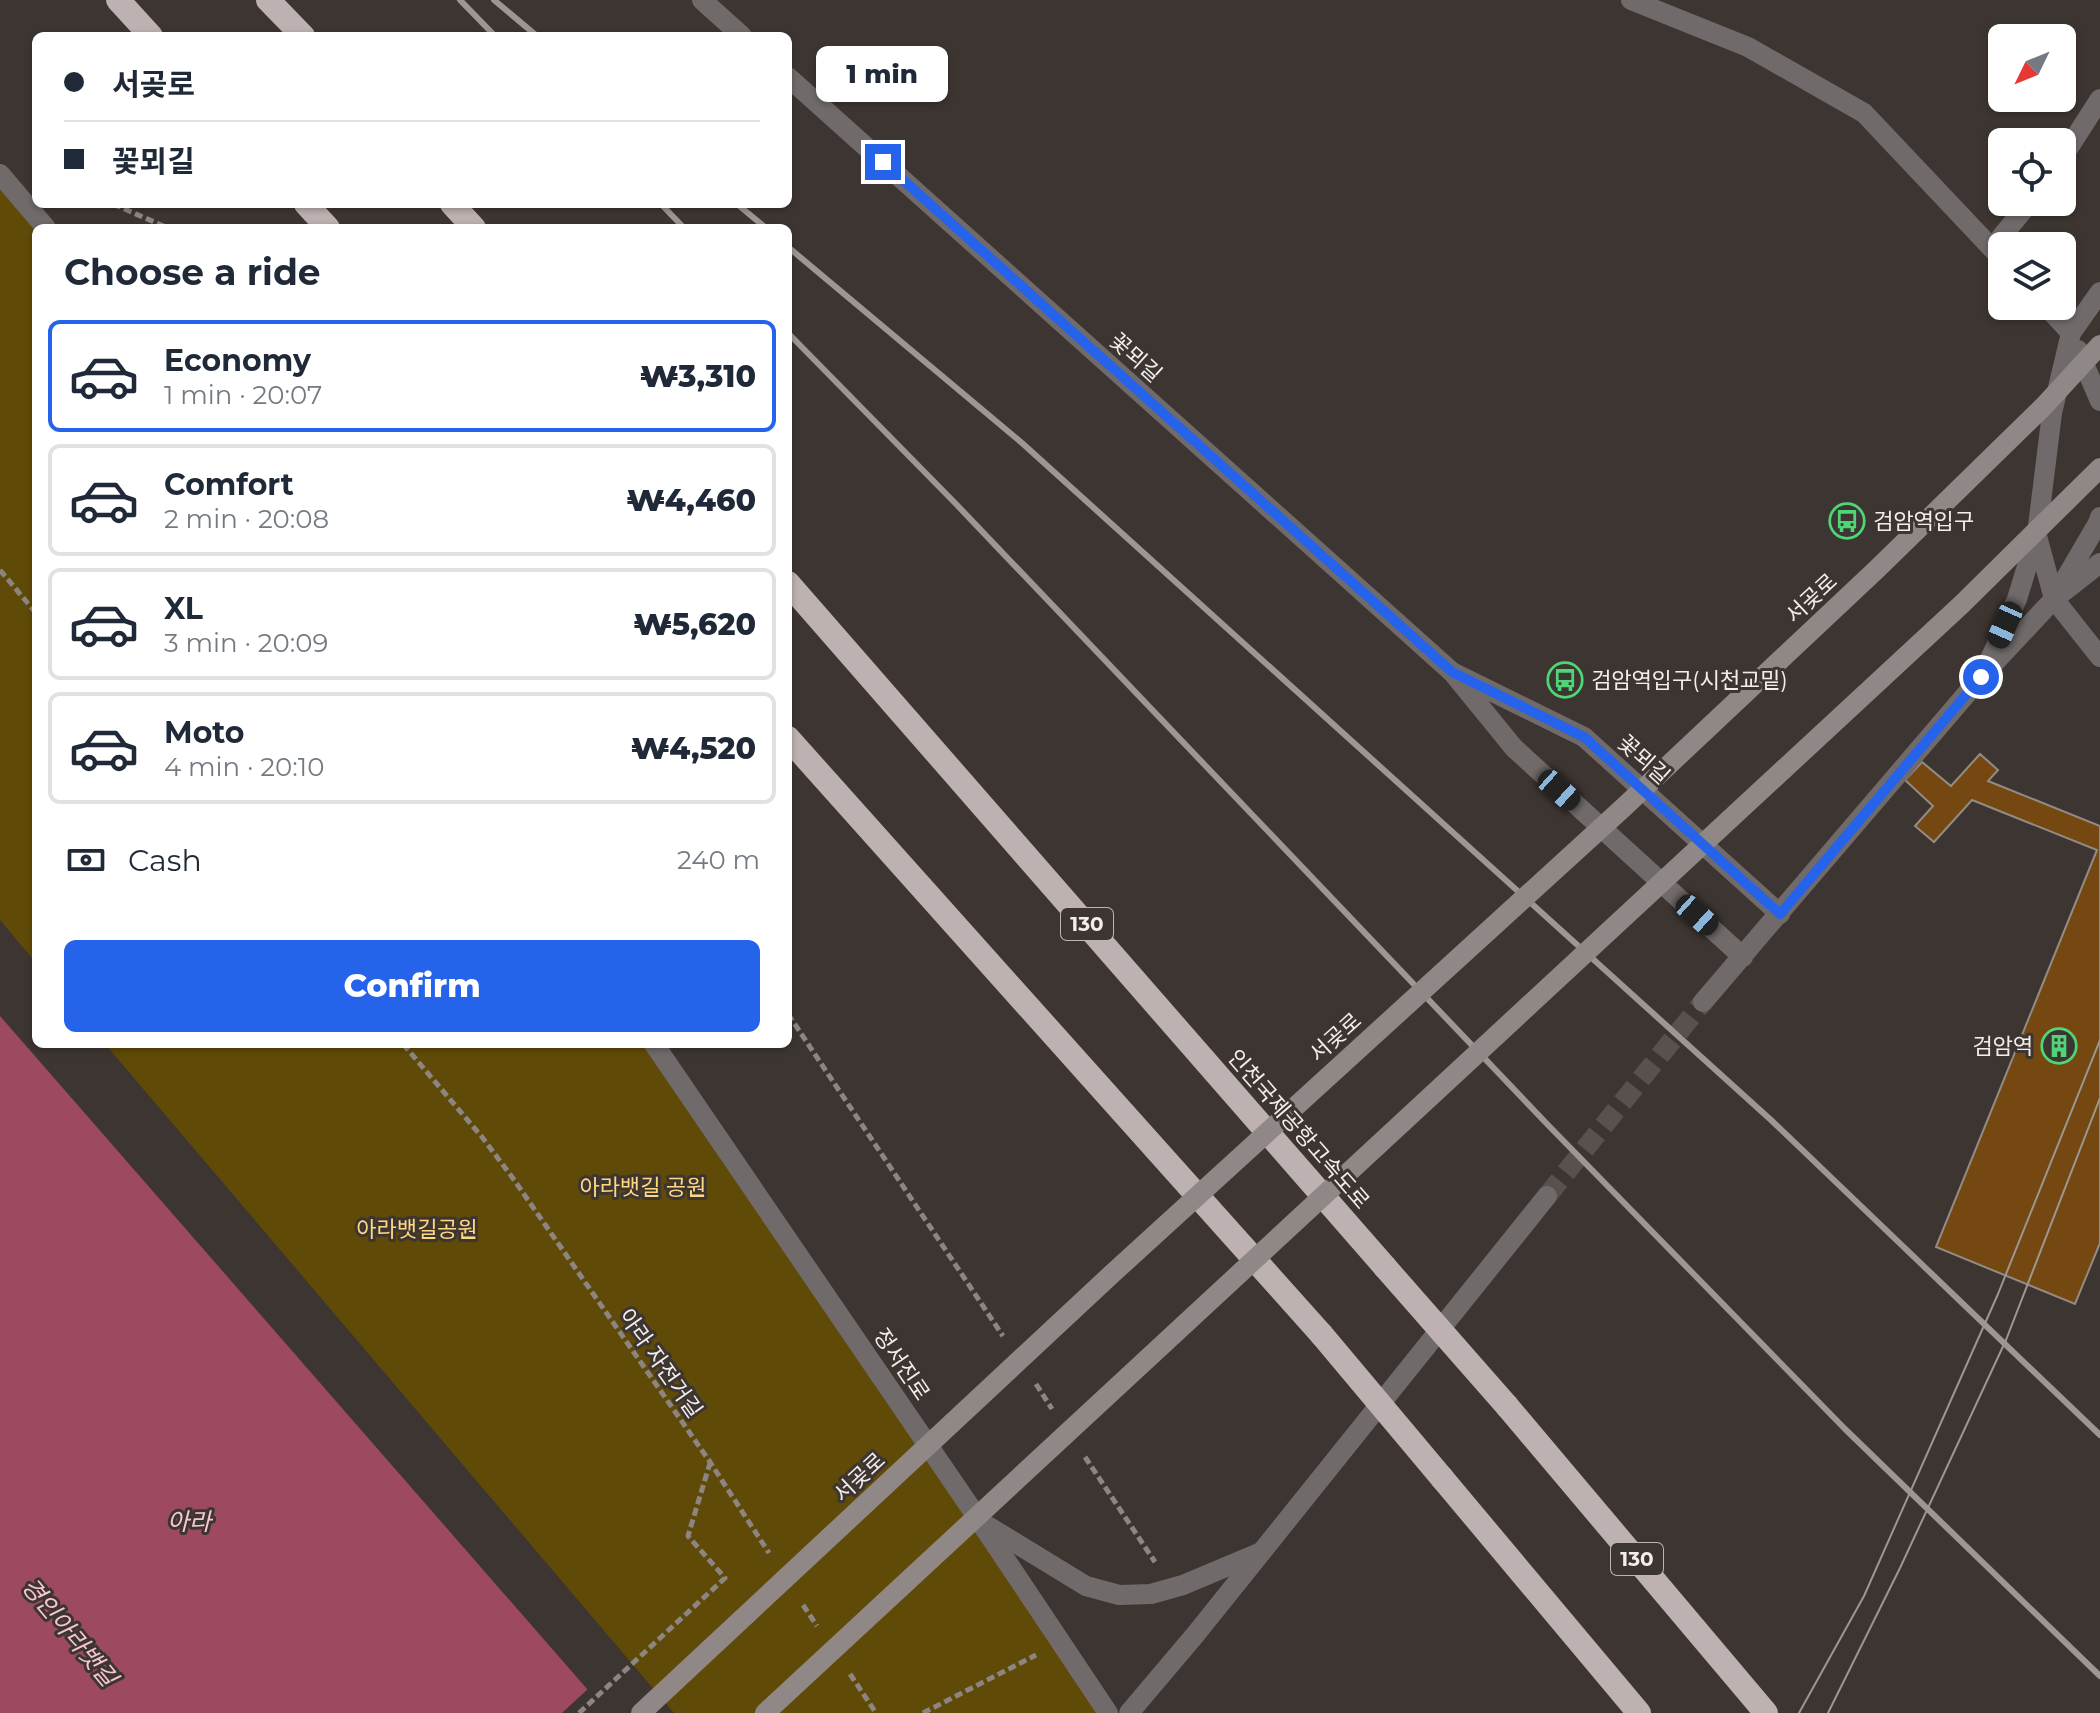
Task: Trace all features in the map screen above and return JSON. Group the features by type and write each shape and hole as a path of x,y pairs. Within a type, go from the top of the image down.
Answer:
{"highway":[{"path":"118,0 147,32"},
{"path":"268,0 299,32"},
{"path":"310,208 324,224"},
{"path":"456,208 470,224"},
{"name":"인천국제공항고속도로","path":"792,588 1507,1406 1766,1713"},
{"path":"792,742 1322,1335 1639,1713"}],"main road":[{"name":"서곶로","path":"641,1713 1114,1272 1601,828 1866,580 2044,406 2100,345"},
{"path":"765,1713 1953,613 2100,468"}],"street":[{"path":"702,0 738,32"},
{"path":"1631,0 1748,47 1864,113 1988,244"},
{"name":"꽃뫼길","path":"792,81 1452,672 1514,748 1743,957"},
{"path":"2076,136 2100,99"},
{"path":"0,174 43,224"},
{"path":"1981,677 2017,599 2037,534 2052,413 2071,333 2100,292"},
{"path":"2059,320 2071,333 2100,401"},
{"path":"2054,599 2100,517"},
{"path":"2037,534 2054,599 2100,657"},
{"path":"1703,1002 1981,677 2054,599 2100,563"},
{"name":"꽃뫼길","path":"1452,672 1584,737 1780,914"},
{"name":"정서진로","path":"657,1048 1108,1713"},
{"path":"1129,1713 1547,1196"},
{"path":"979,1520 1086,1586 1119,1595 1151,1594 1170,1589 1262,1551"}],"path":[{"path":"122,208 159,224"},
{"path":"0,570 32,608"},
{"path":"792,1020 1006,1339"},
{"name":"아라 자전거길","path":"406,1048 512,1177 710,1462 771,1556"},
{"path":"1032,1378 1058,1417"},
{"path":"1084,1456 1170,1589"},
{"path":"579,1713 725,1578 688,1536 710,1462"},
{"path":"797,1595 823,1635"},
{"path":"923,1713 1060,1642"},
{"path":"850,1674 876,1713"}],"green space":[{"path":"0,174 33,224 32,958 0,920"},
{"path":"108,1048 657,1048 1108,1713 674,1713"}],"water":[{"name":"아라","path":"0,1016 608,1713 0,1713"}],"pier":[{"path":"590,1687 612,1713 562,1713"}],"building":[{"name":"검암역","path":"1980,754 1998,770 1988,781 2100,826 2100,1243 2075,1304 1936,1247 2097,850 1972,800 1934,842 1915,826 1933,806 1905,780 1922,762 1951,786"}],"tunnel":[{"path":"1547,1196 1703,1002"}],"tram line":[{"path":"1799,1713 1864,1596 1998,1294 2100,1040"},
{"path":"1828,1713 1900,1568 2006,1340 2100,1098"}],"railway":[{"path":"460,0 491,32"},
{"path":"494,0 532,32"},
{"path":"665,208 680,224"},
{"path":"742,208 761,224"},
{"path":"792,250 1022,443 1771,1120 2100,1435"},
{"path":"792,337 956,504 1548,1125 1845,1429 2100,1676"}],"place":[{"name":"검암역입구","path":"1847,521"},
{"name":"검암역입구(시천교밑)","path":"1565,680"},
{"name":"검암역","path":"2059,1046"}],"route":[{"path":"883,162 1452,672 1584,737 1780,914 1981,677"}],"park label":[{"name":"아라뱃길 공원","path":"643,1187"},
{"name":"아라뱃길공원","path":"417,1229"}],"water label":[{"name":"경인아라뱃길","path":"69,1632"}]}
